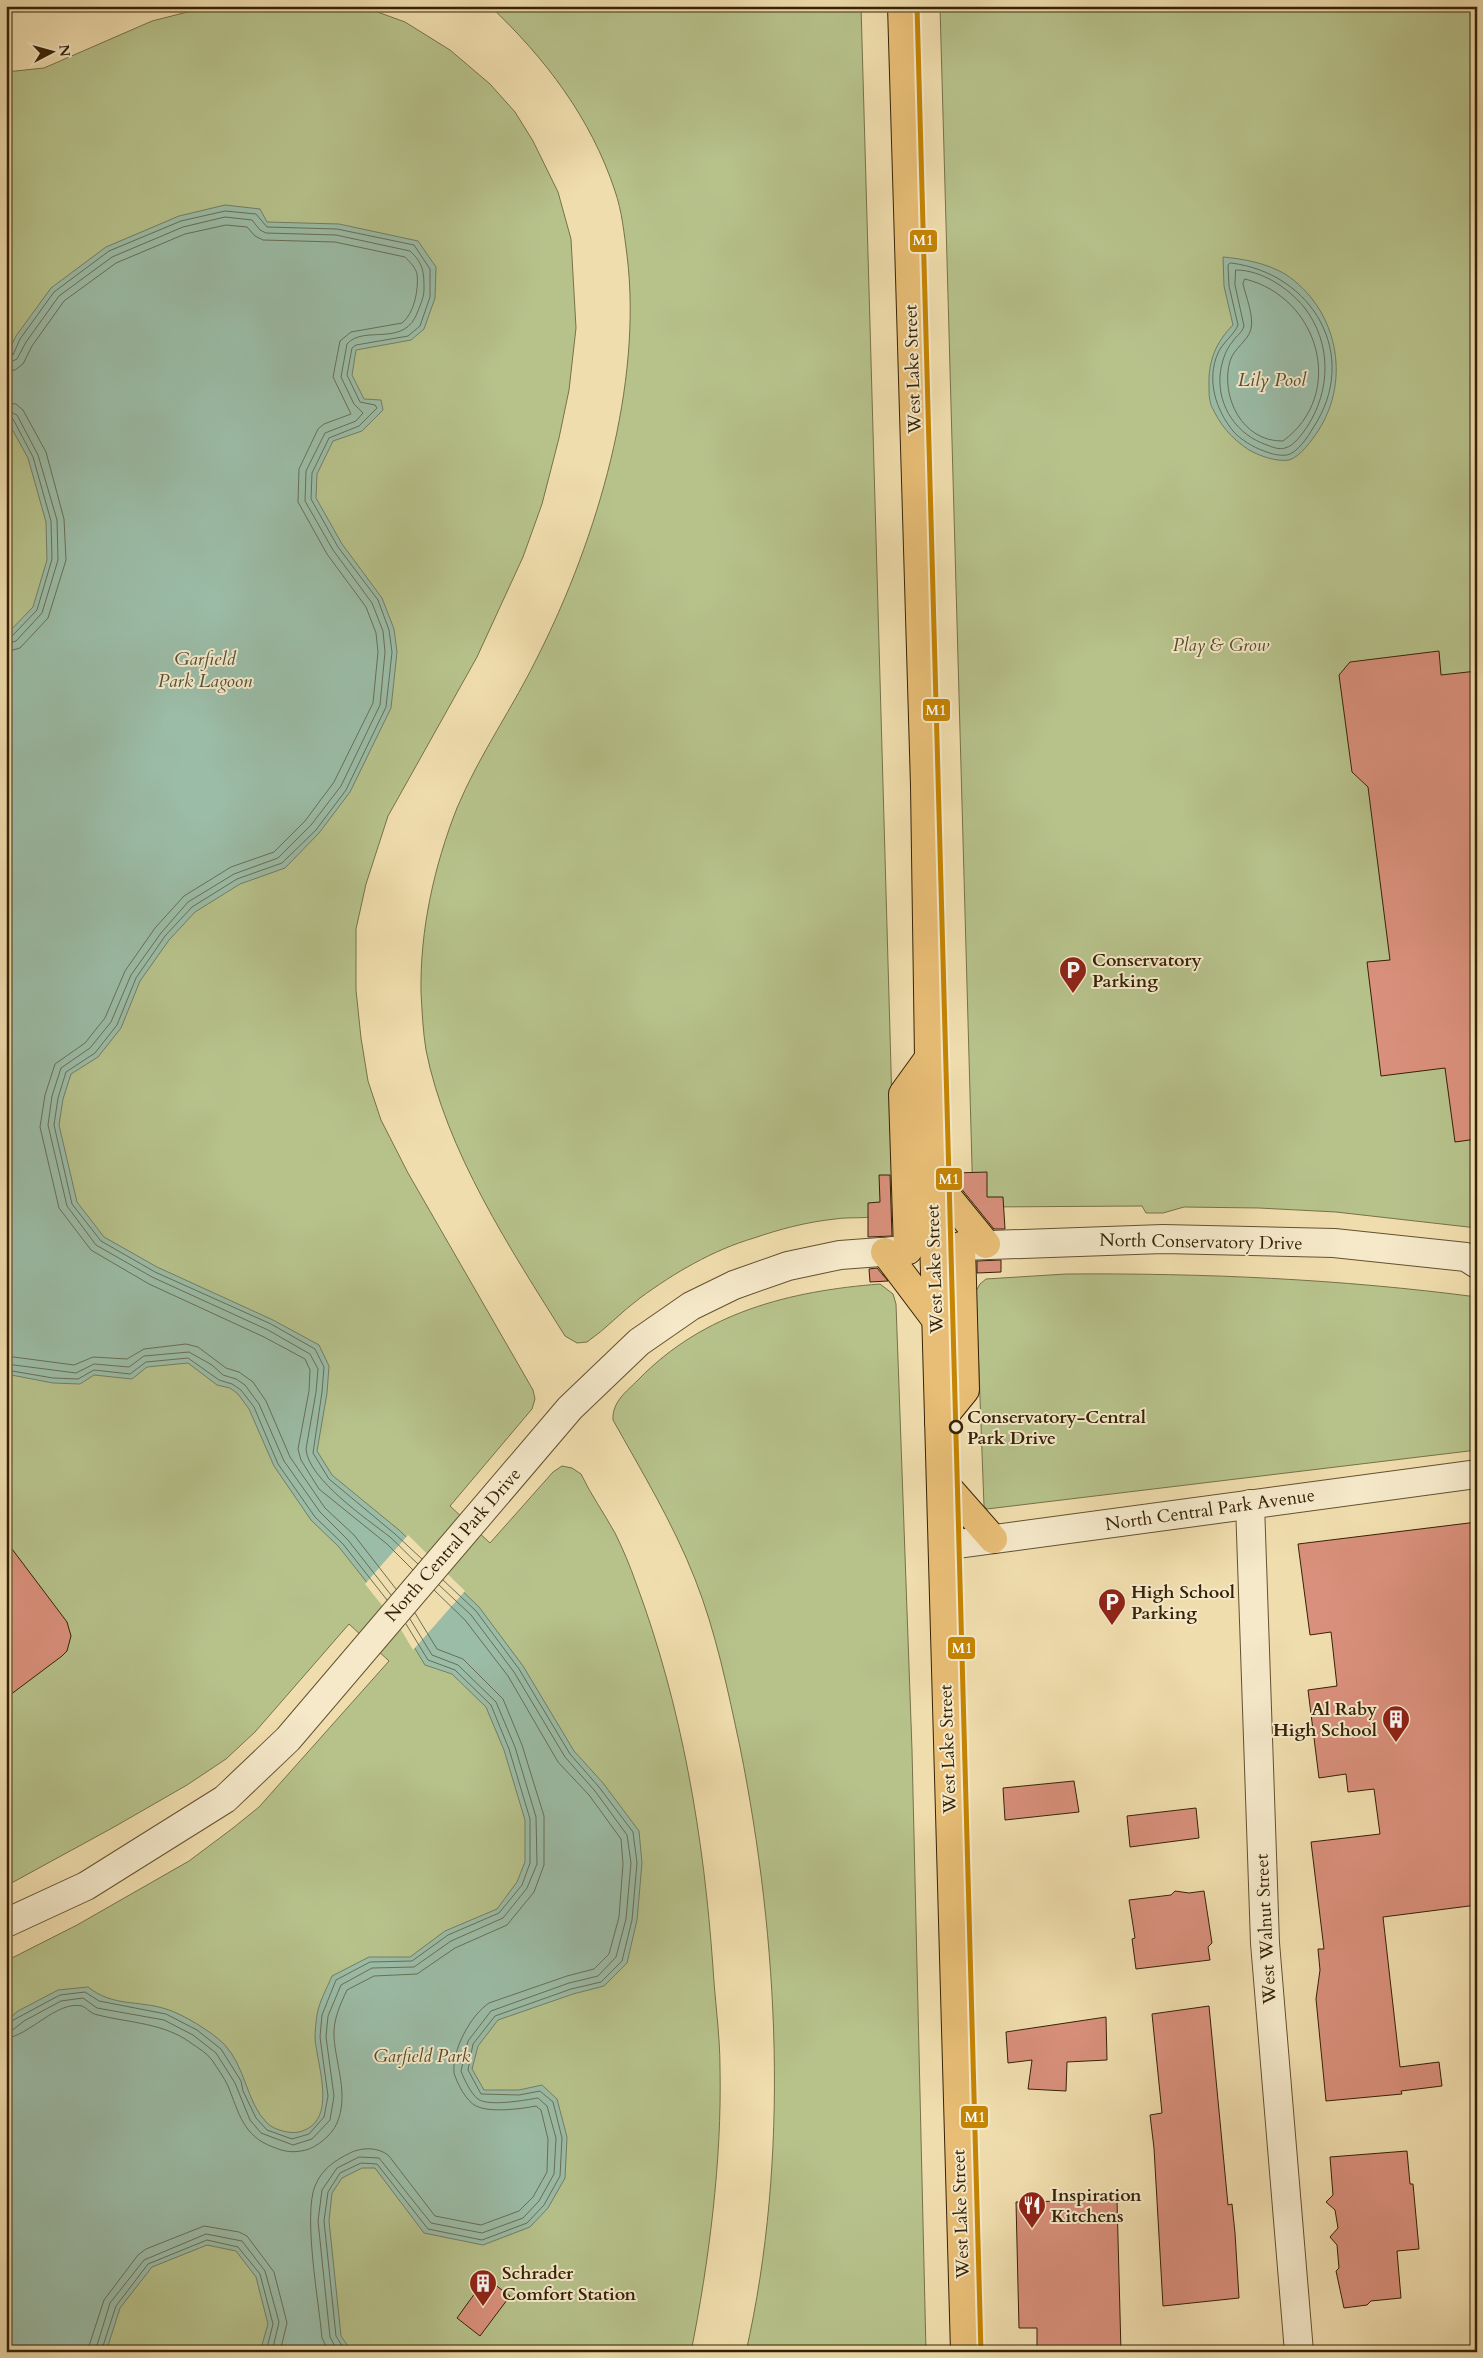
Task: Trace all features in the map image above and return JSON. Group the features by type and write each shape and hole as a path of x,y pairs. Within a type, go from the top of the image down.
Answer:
{"main road":[{"name":"West Lake Street","path":"902,6 925,776 929,1058 965,2352"},
{"path":"929,1058 903,1094 896,1251 936,1321"},
{"path":"933,1179 974,1245 965,1390 939,1422"},
{"path":"940,1480 993,1539"}],"street":[{"name":"North Conservatory Drive","path":"935,1248 1154,1239 1334,1243 1473,1258"},
{"name":"North Central Park Drive","path":"6,1922 86,1886 225,1798 288,1739 570,1408 638,1342 691,1306 734,1285 788,1266 840,1255 935,1248"},
{"name":"North Central Park Avenue","path":"943,1546 1477,1474"},
{"name":"West Walnut Street","path":"1250,1504 1265,1943 1298,2352"}],"green space":[{"name":"Garfield Park","path":"211,6 361,6 405,22 450,50 490,84 515,112 533,141 558,192 571,239 576,328 569,390 542,504 523,557 477,657 388,816 366,884 356,929 356,990 368,1081 381,1120 408,1173 533,1390 535,1399 532,1409 450,1506 490,1543 553,1472 562,1466 572,1468 581,1474 624,1551 652,1630 678,1725 697,1821 704,1870 720,2056 719,2139 713,2211 709,2247 691,2352 6,2352 6,1961 77,1925 189,1861 233,1828 259,1807 389,1661 349,1624 255,1732 226,1759 187,1785 6,1886 6,72 44,68 152,21"},
{"path":"490,6 861,6 895,1210 882,1216 842,1218 794,1226 724,1249 694,1263 666,1280 633,1303 587,1342 577,1343 565,1336 544,1303 483,1199 465,1162 436,1088 426,1050 422,1014 421,969 423,945 430,898 442,852 466,788 539,654 560,609 579,561 597,511 611,460 628,356 630,305 627,255 619,206 605,164 579,114 564,91 529,47"},
{"name":"Play & Grow","path":"940,6 1477,6 1477,1228 1336,1212 1259,1208 1184,1207 1163,1213 1146,1213 1142,1206 985,1207 973,1202"},
{"path":"1066,1274 1272,1278 1477,1297 1477,1450 987,1509 984,1506 976,1291 986,1279"},
{"path":"880,1284 893,1294 896,1304 912,1750 926,2352 746,2352 760,2278 769,2203 774,2126 771,1973 764,1896 740,1747 726,1683 702,1599 677,1538 613,1420 613,1414 617,1403 625,1393 664,1357 691,1337 720,1322 750,1309 814,1292"}],"water":[{"name":"Garfield Park Lagoon","path":"225,205 260,209 267,222 339,224 418,241 436,267 435,298 424,329 411,340 356,350 352,375 364,399 381,400 383,410 362,431 333,441 317,474 316,498 342,544 382,598 394,629 397,652 391,708 350,792 319,833 285,868 240,884 195,912 169,940 140,981 121,1028 98,1057 71,1074 63,1099 59,1125 77,1202 104,1237 157,1267 273,1320 319,1345 329,1366 327,1393 317,1451 332,1475 399,1530 479,1607 523,1666 574,1751 603,1783 639,1831 642,1863 637,1920 627,1963 604,1986 573,1994 498,2020 478,2046 472,2069 484,2090 519,2090 542,2085 557,2099 567,2137 565,2178 548,2208 530,2227 483,2245 424,2233 375,2168 362,2168 342,2178 332,2193 329,2221 341,2336 352,2352 260,2352 268,2324 256,2277 236,2251 207,2245 152,2267 120,2308 106,2352 6,2352 6,2021 18,2011 58,1990 88,1987 107,1998 156,2006 173,2011 197,2024 224,2044 237,2063 260,2115 267,2123 282,2131 299,2132 311,2126 319,2117 322,2105 323,2092 315,2029 319,2005 332,1976 369,1957 410,1957 445,1931 497,1909 517,1882 525,1862 525,1820 504,1750 486,1707 452,1674 425,1665 402,1627 339,1547 311,1520 274,1466 249,1409 238,1394 230,1388 217,1385 188,1363 147,1367 132,1379 94,1375 80,1384 53,1383 6,1374 6,635 33,607 47,560 46,522 28,458 6,418 6,357 16,336 51,288 106,247 179,216"},
{"name":"Lily Pool","path":"1223,257 1255,262 1270,267 1285,274 1303,288 1317,306 1327,325 1334,346 1336,367 1334,389 1328,411 1318,431 1309,443 1301,452 1289,460 1268,458 1249,450 1227,430 1218,419 1211,405 1209,377 1214,352 1222,338 1233,325 1224,286"}],"pier":[{"path":"408,1535 465,1591 413,1650 400,1628 365,1584"}],"building":[{"path":"1439,651 1441,675 1477,671 1477,1139 1455,1142 1445,1068 1381,1076 1367,962 1390,960 1368,787 1352,772 1339,675 1350,662"},
{"path":"987,1172 987,1197 1003,1197 1005,1229 994,1229 955,1181 955,1173"},
{"path":"879,1175 890,1175 892,1236 868,1237 868,1203 880,1202"},
{"path":"1001,1260 1001,1272 977,1273 977,1261"},
{"path":"877,1268 888,1281 870,1282 869,1269"},
{"name":"Al Raby High School","path":"1477,1522 1477,1905 1383,1917 1400,2067 1439,2062 1442,2086 1401,2091 1402,2094 1326,2101 1316,1999 1320,1970 1318,1949 1324,1949 1311,1842 1380,1834 1374,1789 1348,1792 1346,1774 1319,1778 1308,1690 1337,1686 1331,1632 1310,1635 1298,1544"},
{"path":"6,1541 67,1622 71,1636 67,1651 62,1656 6,1698"},
{"path":"1074,1781 1079,1812 1005,1820 1003,1788"},
{"path":"1196,1808 1199,1838 1130,1847 1127,1816"},
{"path":"1175,1891 1189,1893 1204,1891 1212,1943 1208,1947 1210,1960 1136,1969 1132,1939 1135,1938 1129,1900 1171,1895"},
{"path":"1209,2006 1228,2205 1232,2204 1235,2233 1239,2298 1163,2306 1154,2148 1150,2115 1162,2113 1152,2014"},
{"path":"1106,2017 1107,2060 1067,2062 1066,2091 1028,2089 1032,2060 1008,2063 1006,2032"},
{"path":"1407,2151 1410,2184 1413,2184 1419,2249 1397,2251 1401,2298 1371,2301 1367,2305 1344,2308 1336,2271 1339,2268 1337,2245 1330,2237 1338,2228 1335,2210 1326,2202 1333,2195 1330,2157"},
{"path":"1117,2200 1121,2352 1037,2352 1037,2328 1019,2328 1016,2202"},
{"name":"Schrader Comfort Station","path":"486,2278 510,2296 480,2336 457,2318"}],"transit line":[{"name":"M1","path":"917,6 981,2352"}],"place":[{"name":"Conservatory Parking","path":"1073,994"},
{"name":"Conservatory-Central Park Drive","path":"956,1427"},
{"name":"High School Parking","path":"1112,1626"},
{"name":"Al Raby High School","path":"1396,1743"},
{"name":"Inspiration Kitchens","path":"1032,2229"},
{"name":"Schrader Comfort Station","path":"483,2307"}]}
